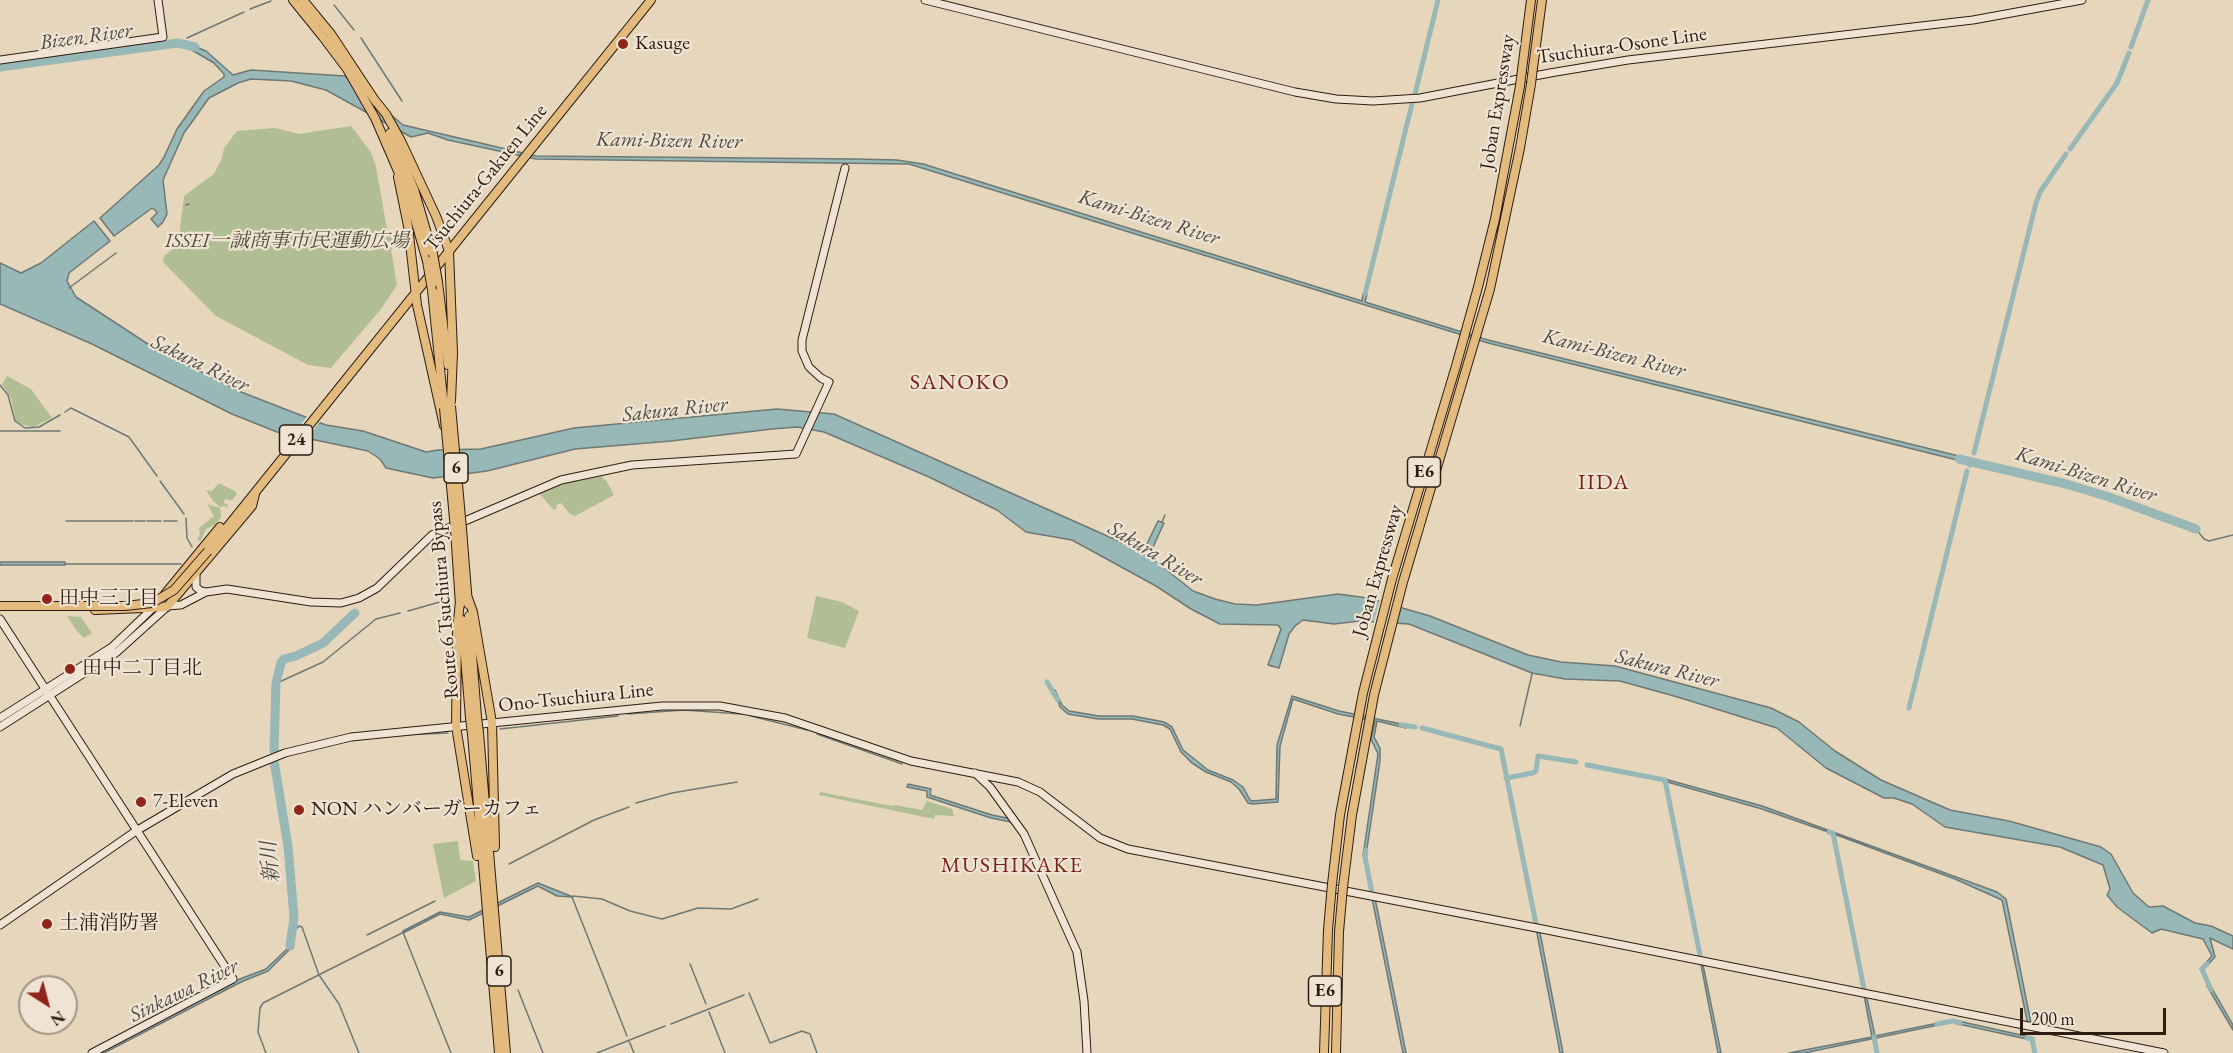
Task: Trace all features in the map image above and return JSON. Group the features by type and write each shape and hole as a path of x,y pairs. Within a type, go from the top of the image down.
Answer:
{"highway":[{"path":"288,0 311,16"},
{"name":"Route 6 Tsuchiura Bypass","path":"293,0 311,16 358,73 386,114 414,189 430,257 458,530 485,849"},
{"name":"Route 6 Tsuchiura Bypass","path":"304,0 311,16 347,69 381,131 398,168 438,282 446,431 458,530"},
{"name":"Joban Expressway","path":"1324,1053 1328,930 1332,884 1353,742 1376,638 1392,579 1456,366 1495,219 1520,86 1531,0"},
{"name":"Joban Expressway","path":"1336,1053 1339,932 1343,887 1364,744 1385,648 1403,582 1490,289 1520,147 1542,1"},
{"path":"398,143 436,216 449,251 453,353 446,406"},
{"path":"398,168 398,183 408,226 415,293 446,406"},
{"path":"464,599 473,612 492,723 485,849"},
{"path":"464,599 457,631 456,726 485,849"},
{"name":"6","path":"499,1053 489,891 491,864 495,855 485,849 481,875 489,891 506,1053"}],"main road":[{"name":"Tsuchiura-Gakuen Line","path":"156,606 247,495 259,487 651,0"},
{"name":"Tsuchiura-Gakuen Line","path":"167,607 252,506 259,487"},
{"name":"24","path":"0,606 125,606 152,603 174,590 259,487"},
{"name":"24","path":"0,606 167,607"}],"street":[{"path":"0,60 163,37 158,0"},
{"path":"651,0 657,0"},
{"name":"Tsuchiura-Osone Line","path":"925,0 1302,94 1373,101 1420,98 1550,72 1639,59 1973,20 2082,0"},
{"path":"0,717 117,652 167,607 184,604 206,592 227,589 311,602 341,603 369,594 419,545 437,532 561,480 632,465 796,454 827,386 809,367 802,351 802,340 845,168"},
{"path":"196,574 196,586 206,592"},
{"path":"0,727 112,647 156,606"},
{"path":"0,619 233,979 93,1053"},
{"name":"Ono-Tsuchiura Line","path":"0,925 136,831 233,774 285,753 351,737 662,706 693,705 734,708 785,718 911,761 1029,785 1093,833 1128,849 2164,1053"},
{"path":"975,773 990,787 1024,834 1077,952 1084,1001 1087,1053"}],"green space":[{"name":"ISSEI一誠商事市民運動広場","path":"351,126 371,152 376,167 388,235 396,233 399,246 391,249 397,285 381,309 331,368 308,365 216,316 163,262 164,256 178,245 184,196 214,174 224,148 237,131 275,128 299,134"},
{"path":"7,376 31,389 52,418 33,427 19,424 16,421 11,398 2,384"},
{"path":"602,473 603,479 606,480 614,495 575,516 570,514 561,503 556,505 557,508 554,510 537,491 561,482"},
{"path":"219,483 237,494 232,500 225,499 224,503 228,505 226,509 226,506 220,507 213,501 206,490 212,491"},
{"path":"207,504 220,508 221,517 215,525 206,529 201,540 197,541 200,534 199,528 214,516"},
{"path":"816,596 842,602 859,611 845,648 807,638"},
{"path":"67,616 81,617 92,633 84,638"},
{"path":"820,792 922,810 927,801 952,809 954,816 935,815 934,819 819,795"},
{"path":"458,841 460,860 473,861 476,881 444,898 433,844"}],"water":[{"path":"186,43 206,51 233,75 251,70 345,76 403,125 536,156 855,159 897,160 923,164 1362,301 1363,294 1367,294 1365,302 1488,340 1971,459 1969,463 1488,343 909,164 536,159 448,140 428,133 411,137 326,90 291,81 251,79 209,98 184,133 163,180 167,214 163,222 158,227 151,219 157,213 152,208 114,236 100,218 159,165 177,129 204,91 224,77 214,63 185,46"},
{"path":"94,221 110,241 69,273 67,281 76,297 154,348 241,392 326,425 363,431 426,452 481,449 574,428 777,409 834,414 1143,552 1158,521 1164,523 1149,556 1193,591 1215,599 1235,604 1257,605 1338,594 1368,598 1430,616 1528,655 1561,662 1615,666 1771,708 1799,722 1835,751 1881,780 1950,810 2009,821 2101,847 2111,854 2133,893 2149,907 2163,906 2195,923 2211,926 2233,936 2233,949 2210,938 2215,957 2203,970 2200,969 2212,956 2203,939 2161,929 2152,933 2117,907 2107,895 2110,889 2103,865 2060,847 1945,827 1912,804 1894,798 1884,798 1826,768 1777,728 1681,698 1620,681 1565,679 1532,673 1409,624 1360,621 1334,624 1303,620 1289,634 1279,668 1268,665 1281,629 1278,625 1220,624 1072,540 1026,532 997,510 929,477 824,432 797,427 575,449 487,471 433,478 386,468 380,459 368,451 277,432 232,414 92,344 0,304 0,263 21,273 41,263"},
{"path":"0,562 65,562 65,565 0,565"},
{"path":"1055,690 1062,705 1069,711 1099,716 1133,716 1164,722 1172,727 1183,750 1208,770 1233,780 1243,787 1252,801 1276,799 1277,745 1292,696 1339,711 1406,725 1406,728 1377,721 1374,737 1380,748 1380,761 1366,855 1363,856 1378,754 1371,739 1375,721 1338,714 1293,699 1280,746 1278,802 1252,804 1248,803 1239,789 1231,782 1206,772 1192,763 1181,752 1170,729 1163,725 1132,719 1098,719 1068,714 1060,707"},
{"path":"1665,779 1762,806 1997,892 2006,899 2031,1023 2028,1025 2002,900 1955,879 1834,834 1762,809 1664,781"},
{"path":"908,784 931,789 930,795 1012,819 1011,822 991,818 927,797 927,791 907,787"},
{"path":"538,883 573,897 557,896 538,886 469,920 440,914 403,933 440,912 469,917"},
{"path":"1371,893 1374,893 1406,1053 1403,1053"},
{"path":"1535,923 1538,924 1563,1053 1560,1053"},
{"name":"新川","path":"292,936 290,949 268,971 241,982 104,1053 97,1053 240,979 266,969 288,948 289,937"},
{"path":"1699,954 1701,955 1721,1053 1718,1053"},
{"path":"2210,985 2233,1025 2233,1030 2207,986"},
{"path":"1865,989 1875,1036 1943,1022 1943,1024 1804,1053 1789,1053 1872,1037 1863,990"},
{"path":"1954,1020 2034,1038 2031,1040 1954,1023"}],"pier":[{"path":"308,415 321,420 305,441 290,438"},
{"path":"1380,599 1401,606 1396,627 1373,625"}],"waterway":[{"path":"1415,94 1438,0"},
{"path":"2131,47 2148,0"},
{"name":"Bizen River","path":"250,9 271,1"},
{"path":"334,5 354,30"},
{"name":"Bizen River","path":"187,38 244,12"},
{"path":"361,38 402,101"},
{"name":"Bizen River","path":"0,67 178,43 195,47"},
{"path":"2070,149 2117,83 2129,53"},
{"path":"1365,294 1412,104"},
{"path":"1974,453 2036,203 2040,192 2066,154"},
{"path":"69,288 116,253"},
{"path":"0,385 8,395 15,421 25,428 39,427 60,415"},
{"path":"65,412 71,408 129,437 157,476"},
{"path":"0,431 60,431"},
{"name":"Kami-Bizen River","path":"1959,459 2066,484 2196,529"},
{"name":"Kami-Bizen River","path":"1970,465 1972,460"},
{"path":"1909,708 1967,471"},
{"path":"160,481 184,514"},
{"path":"1162,522 1165,515"},
{"path":"186,518 187,538 192,547"},
{"path":"66,521 133,521"},
{"path":"135,521 145,521"},
{"path":"147,521 161,521"},
{"path":"164,521 177,521"},
{"name":"Kami-Bizen River","path":"2196,529 2204,539 2209,541 2233,535"},
{"path":"65,564 181,564"},
{"path":"408,611 443,601"},
{"name":"新川","path":"274,751 276,683 281,663 284,659 323,643 355,613"},
{"path":"277,683 323,662 376,619 400,613"},
{"path":"1520,726 1532,674"},
{"path":"1047,682 1058,700"},
{"path":"628,714 684,710 741,714"},
{"path":"500,729 618,716"},
{"path":"751,716 807,730"},
{"path":"1401,725 1415,727"},
{"path":"1422,728 1501,749 1536,924"},
{"path":"401,735 448,733"},
{"path":"817,734 902,764"},
{"path":"1506,778 1536,771 1538,756 1576,762"},
{"name":"新川","path":"274,761 288,846 294,918 290,946"},
{"path":"1587,765 1665,780 1700,955"},
{"path":"636,803 672,793 737,782"},
{"path":"509,864 594,820 629,807"},
{"path":"1829,832 1833,833 1864,989"},
{"path":"1366,850 1365,857 1372,893"},
{"path":"573,896 602,899 630,911 662,919 698,908 731,909 758,899"},
{"path":"572,897 627,1036"},
{"path":"367,935 435,901"},
{"path":"291,934 299,926 302,927 319,975 339,1004 359,1053"},
{"path":"403,932 451,1053"},
{"path":"258,1032 260,1008 263,1003 404,932"},
{"path":"690,964 706,1004"},
{"path":"2207,964 2202,969 2211,990"},
{"path":"518,990 543,1053"},
{"path":"749,993 770,1043 802,1031 810,1034 817,1053"},
{"path":"671,1024 744,995"},
{"path":"709,1012 725,1053"},
{"path":"1937,1024 1953,1021 1960,1023"},
{"path":"597,1053 665,1026"},
{"path":"258,1032 266,1053"},
{"path":"1874,1037 1877,1053"},
{"path":"2027,1038 2032,1039 2035,1053"},
{"path":"629,1041 634,1053"}],"place":[{"name":"Kasuge","path":"623,44"},
{"name":"田中三丁目","path":"47,599"},
{"name":"田中二丁目北","path":"70,669"},
{"name":"7-Eleven","path":"141,802"},
{"name":"NON ハンバーガーカフェ","path":"299,810"},
{"name":"土浦消防署","path":"47,924"}],"district":[{"name":"SANOKO","path":"960,383"},
{"name":"IIDA","path":"1604,483"},
{"name":"MUSHIKAKE","path":"1012,866"}],"water label":[{"name":"Sakura River","path":"200,364"},
{"name":"Sakura River","path":"675,410"},
{"name":"Sakura River","path":"1155,554"},
{"name":"Sakura River","path":"1667,669"},
{"name":"Sinkawa River","path":"184,991"}]}
